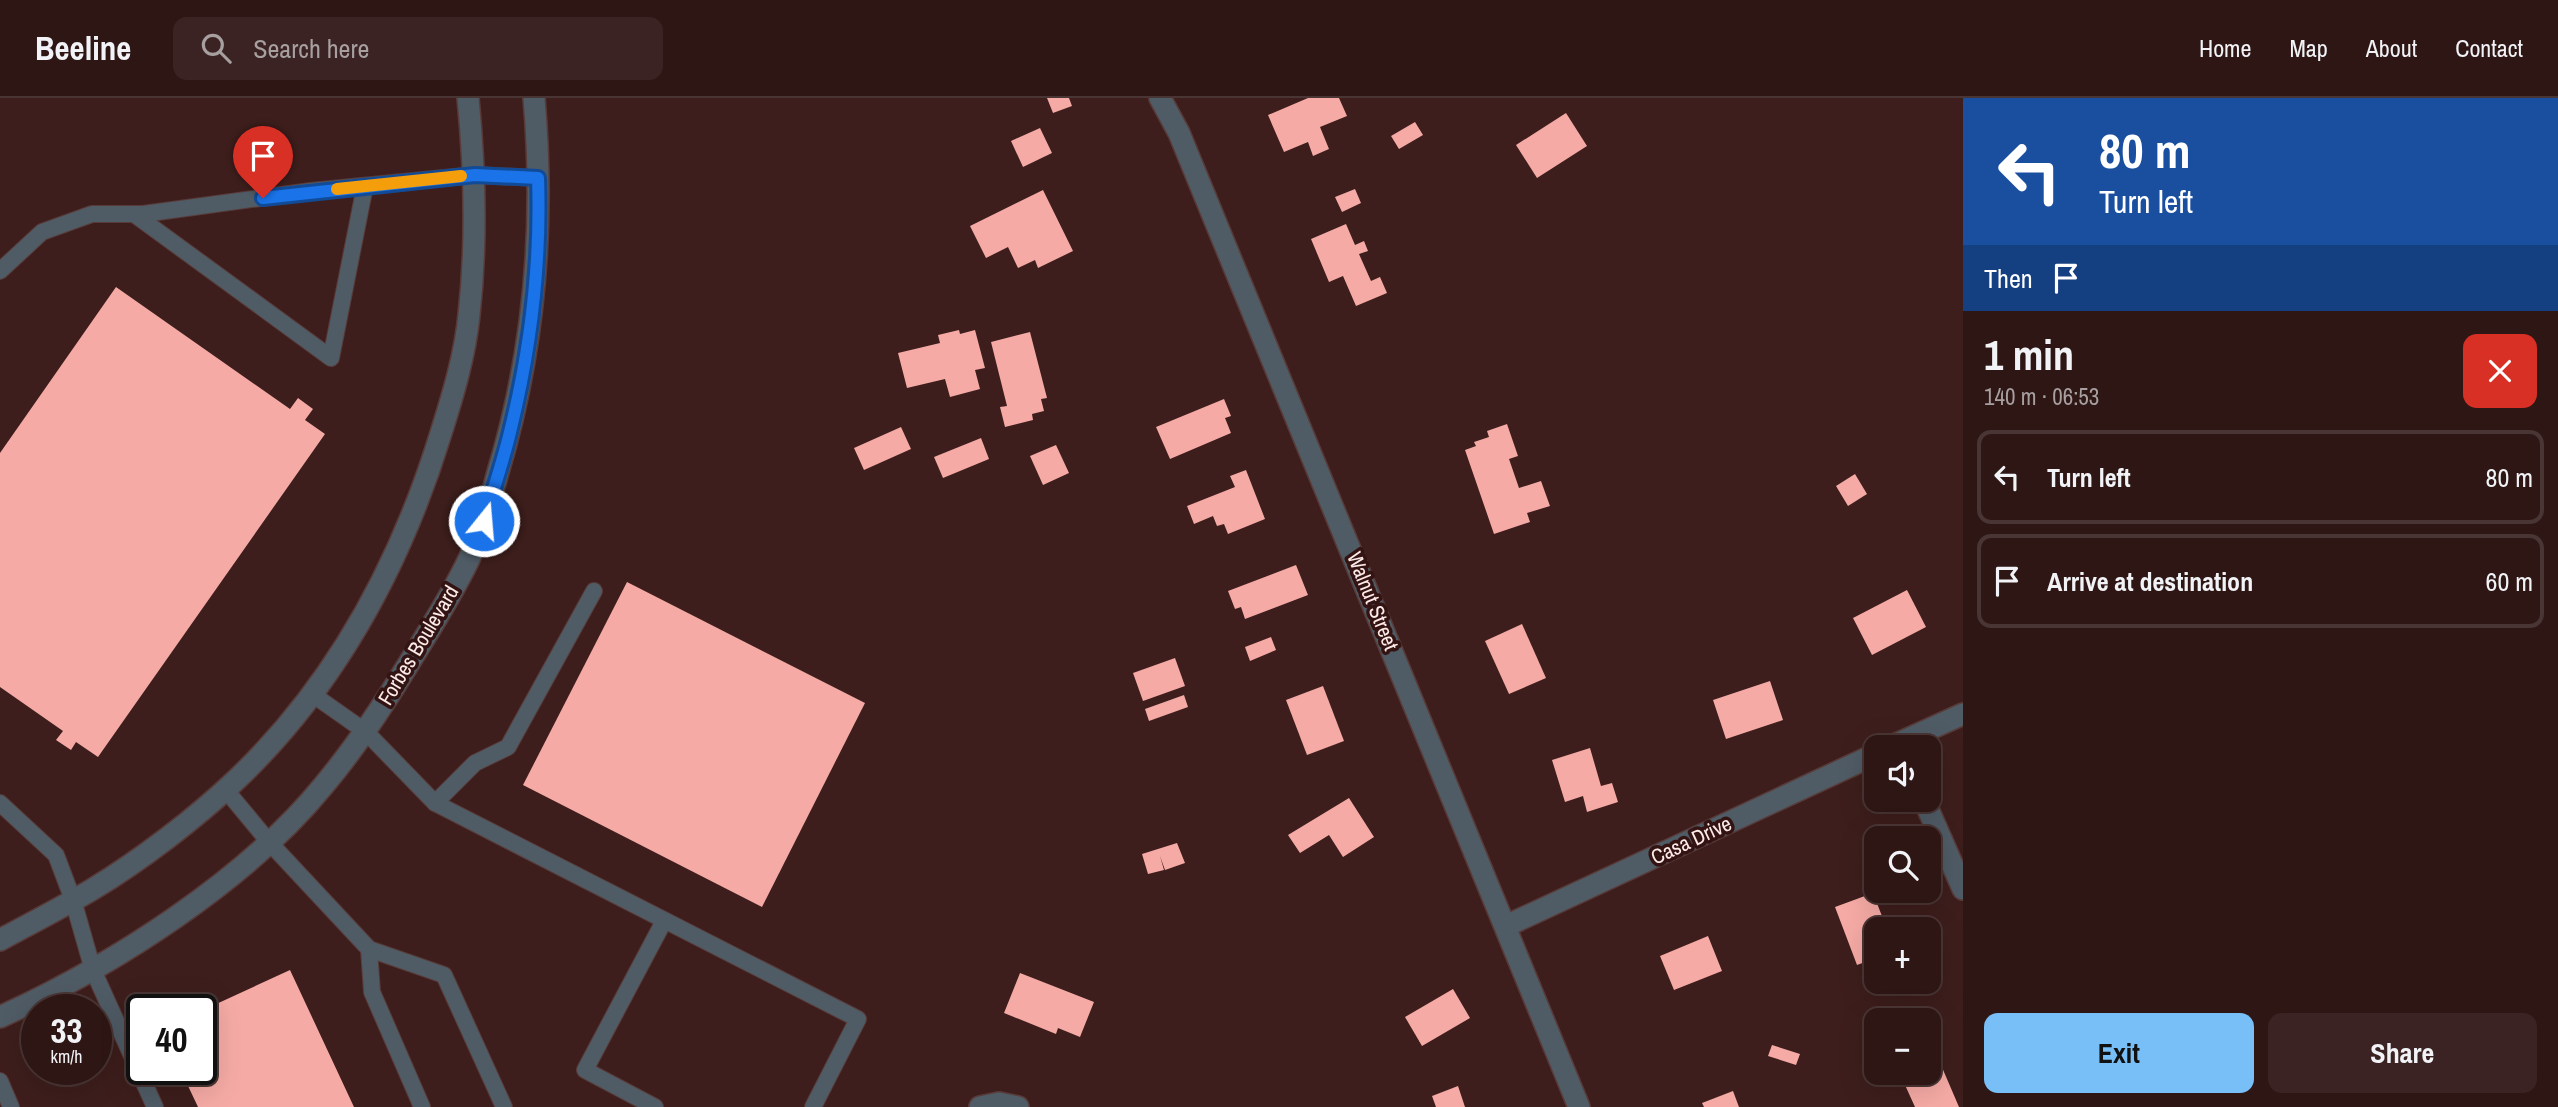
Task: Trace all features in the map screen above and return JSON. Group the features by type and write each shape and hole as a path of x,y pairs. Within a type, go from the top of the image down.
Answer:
{"street":[{"path":"0,940 95,888 167,837 225,789 299,712 353,636 412,519 431,467 450,404 469,316 475,175 468,98"},
{"name":"Forbes Boulevard","path":"0,1017 93,970 229,877 269,842 323,787 366,732 446,604 484,521 511,430 528,350 538,247 534,98"},
{"name":"Walnut Street","path":"1160,98 1178,133 1579,1107"},
{"path":"1919,735 1963,714"},
{"name":"Casa Drive","path":"1506,926 1864,760"},
{"path":"1929,812 1963,889"},
{"path":"981,1107 999,1103 1018,1107"}],"lane":[{"path":"0,271 42,232 92,214 134,214 475,175 538,178"},
{"path":"134,214 331,358 365,186"},
{"path":"435,803 475,763 508,747 594,592"},
{"path":"312,694 366,732 435,803 858,1019 813,1107"},
{"path":"225,789 269,842 369,949 444,975 504,1107"},
{"path":"0,803 56,855 73,900 93,970 155,1107"},
{"path":"656,1107 585,1070 664,921"},
{"path":"369,949 372,992 422,1107"},
{"path":"0,1081 12,1107"}],"building":[{"path":"1047,98 1069,98 1072,106 1053,113"},
{"path":"1308,98 1339,98 1347,116 1320,127 1329,149 1313,156 1308,142 1284,152 1268,115"},
{"path":"1566,113 1587,146 1537,178 1516,145"},
{"path":"1415,122 1423,135 1399,149 1391,136"},
{"path":"1040,128 1052,153 1023,167 1011,141"},
{"path":"1355,189 1361,203 1342,212 1335,197"},
{"path":"1043,190 1073,251 1038,268 1035,260 1018,268 1008,247 986,258 970,226"},
{"path":"1346,224 1355,245 1364,241 1368,251 1359,254 1371,281 1380,277 1387,293 1356,306 1343,276 1329,282 1311,239"},
{"path":"116,287 290,409 298,398 313,409 305,420 325,434 98,757 76,742 71,750 56,740 63,731 0,687 0,453"},
{"path":"959,330 960,334 975,330 985,368 975,370 980,389 950,397 945,379 907,388 898,353 940,343 938,335"},
{"path":"1030,332 1047,398 1041,399 1044,411 1032,414 1033,420 1005,427 1000,407 1007,406 991,342"},
{"path":"1224,399 1231,416 1225,418 1231,433 1170,459 1156,427"},
{"path":"1507,424 1518,456 1509,459 1519,488 1541,481 1550,506 1527,513 1530,522 1494,534 1465,450 1476,446 1474,442 1489,437 1487,431"},
{"path":"901,427 911,449 864,470 854,448"},
{"path":"981,438 989,459 943,478 934,457"},
{"path":"1056,445 1069,473 1043,485 1030,456"},
{"path":"1246,470 1265,519 1228,534 1224,524 1217,526 1213,516 1194,524 1187,506 1235,487 1230,476"},
{"path":"1855,474 1867,494 1848,506 1836,486"},
{"path":"1296,565 1308,595 1245,619 1241,607 1235,609 1228,591"},
{"path":"627,582 865,703 762,907 523,785"},
{"path":"1907,590 1926,627 1872,655 1853,618"},
{"path":"1522,624 1546,678 1509,694 1485,641"},
{"path":"1271,637 1276,650 1250,661 1245,647"},
{"path":"1175,658 1185,686 1143,701 1133,673"},
{"path":"1770,681 1783,720 1726,739 1713,700"},
{"path":"1323,686 1344,741 1307,755 1286,700"},
{"path":"1184,695 1188,707 1149,721 1145,709"},
{"path":"1590,748 1601,786 1612,783 1618,802 1587,812 1583,796 1565,802 1552,760"},
{"path":"1349,798 1374,837 1343,857 1329,835 1300,853 1288,835"},
{"path":"1177,843 1185,863 1165,870 1160,856 1164,870 1148,874 1142,854"},
{"path":"1864,896 1864,903 1877,903 1882,917 1864,917 1864,962 1857,965 1835,907"},
{"path":"1708,936 1722,971 1674,990 1660,956"},
{"path":"290,970 354,1107 198,1107 188,1085 217,1085 217,1004"},
{"path":"1020,973 1094,1002 1080,1037 1058,1028 1056,1034 1004,1013"},
{"path":"1453,989 1470,1018 1422,1046 1405,1017"},
{"path":"1772,1045 1800,1054 1796,1065 1768,1056"},
{"path":"1941,1065 1959,1107 1915,1107 1905,1085 1941,1085"},
{"path":"1458,1086 1465,1107 1436,1107 1432,1096"},
{"path":"1733,1091 1739,1107 1704,1107 1702,1103"}],"slow traffic":[{"path":"337,189 461,176"}],"route":[{"path":"263,198 475,175 538,178 538,247 528,350 511,430 484,521"}]}
